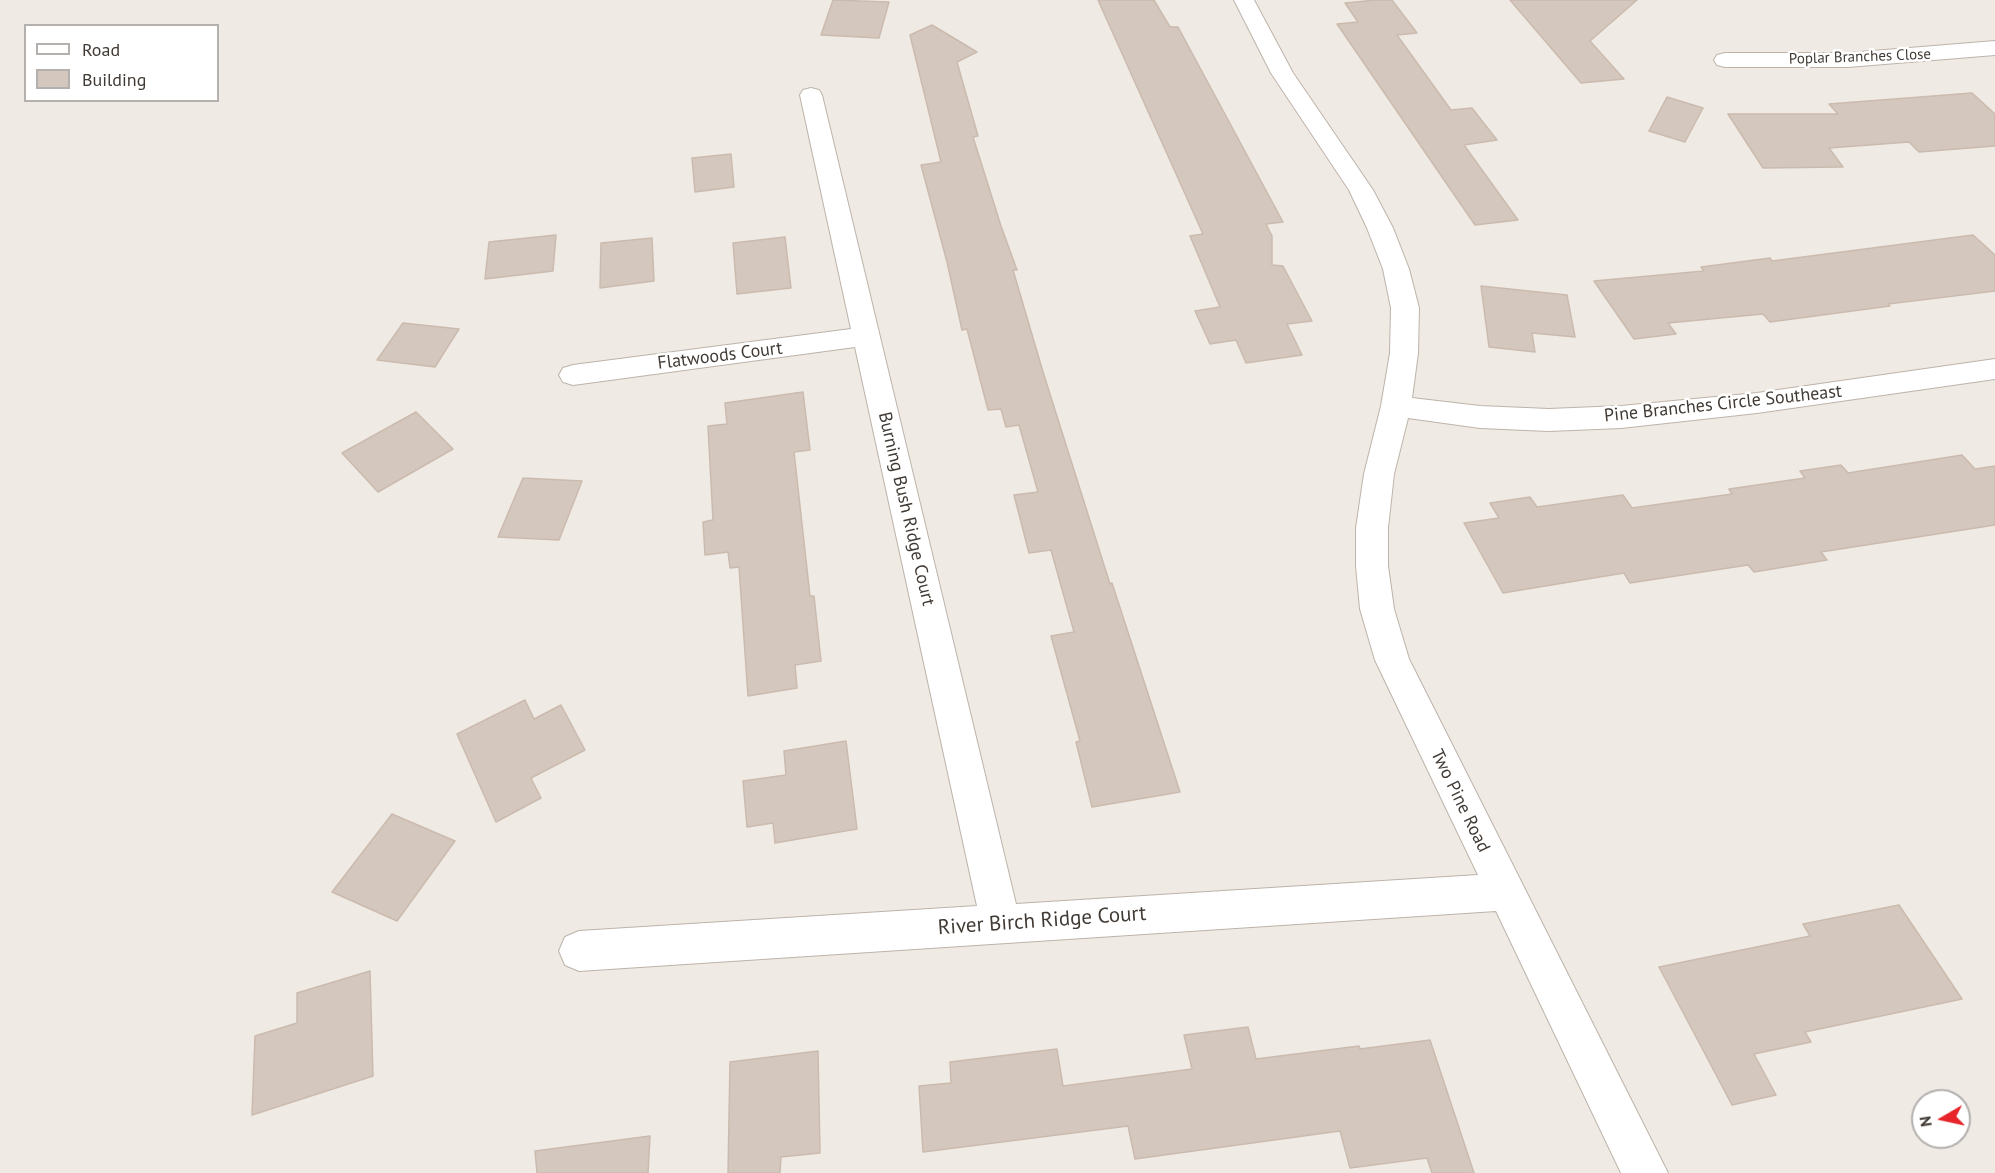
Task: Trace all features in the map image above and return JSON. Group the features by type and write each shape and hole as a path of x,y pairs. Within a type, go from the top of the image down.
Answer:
{"street":[{"path":"1244,0 1282,74 1361,190 1380,228 1396,269 1404,308 1404,353 1395,406"},
{"name":"Poplar Branches Close","path":"1725,60 1871,59 1995,48"},
{"name":"Burning Bush Ridge Court","path":"811,94 1001,923"},
{"name":"Flatwoods Court","path":"573,375 866,336"},
{"name":"Pine Branches Circle Southeast","path":"1395,406 1480,417 1549,420 1621,417 1757,403 1995,369"},
{"name":"Two Pine Road","path":"1395,406 1379,474 1372,528 1372,566 1377,609 1392,660 1645,1173"},
{"name":"River Birch Ridge Court","path":"579,951 1505,892"}],"building":[{"path":"833,0 889,2 879,38 821,35"},
{"path":"1098,0 1154,0 1170,27 1178,27 1283,222 1266,224 1272,236 1272,265 1283,266 1312,321 1287,324 1302,355 1246,363 1236,340 1210,344 1195,311 1220,307 1190,236 1203,234"},
{"path":"1392,0 1417,33 1397,35 1451,110 1472,108 1497,140 1464,145 1518,220 1475,225 1337,24 1358,22 1345,3"},
{"path":"1510,0 1637,0 1590,41 1624,79 1581,83"},
{"path":"932,25 977,52 957,62 978,136 973,137 1017,270 1013,270 1043,372 1110,584 1112,583 1180,792 1092,807 1076,742 1080,741 1051,636 1074,632 1051,550 1029,553 1014,495 1038,492 1019,425 1006,427 1001,409 988,410 967,329 962,330 947,262 921,165 941,162 910,35"},
{"path":"1972,93 1995,114 1995,146 1919,152 1909,142 1829,148 1843,167 1763,168 1728,114 1838,114 1829,104"},
{"path":"1667,97 1703,108 1685,142 1649,131"},
{"path":"731,154 734,187 695,192 692,158"},
{"path":"556,235 553,271 485,279 489,242"},
{"path":"1973,235 1995,255 1995,291 1770,322 1763,314 1668,323 1676,334 1634,339 1594,281 1704,271 1701,267 1770,258 1772,261"},
{"path":"785,237 791,288 737,294 733,243"},
{"path":"652,238 654,281 600,288 601,243"},
{"path":"1481,286 1567,295 1575,337 1532,333 1535,352 1489,347"},
{"path":"403,323 459,329 435,367 377,360"},
{"path":"803,392 810,450 794,452 810,596 814,596 821,661 795,665 797,688 748,696 739,567 730,568 728,552 705,555 703,522 713,520 708,426 727,424 725,403"},
{"path":"416,412 453,449 378,492 342,453"},
{"path":"1962,455 1975,469 1995,466 1995,525 1821,552 1827,560 1754,572 1748,565 1630,583 1624,573 1503,593 1464,523 1499,518 1490,503 1530,497 1537,507 1623,495 1632,508 1732,494 1729,489 1805,478 1800,471 1841,465 1848,473"},
{"path":"523,478 582,481 559,540 498,537"},
{"path":"525,700 534,719 561,705 585,750 531,778 541,798 496,822 457,734"},
{"path":"846,741 857,829 775,843 773,823 747,827 743,781 786,775 784,751"},
{"path":"392,814 455,841 397,921 332,892"},
{"path":"1899,905 1962,999 1805,1032 1811,1042 1754,1054 1776,1095 1732,1105 1659,967 1810,936 1803,924"},
{"path":"370,971 373,1076 252,1115 255,1036 297,1023 297,993"},
{"path":"1248,1027 1256,1059 1430,1040 1474,1173 1432,1173 1427,1158 1350,1168 1340,1131 1135,1159 1128,1126 923,1152 919,1086 951,1083 950,1062 1057,1049 1063,1086 1192,1069 1184,1035"},
{"path":"818,1051 820,1153 781,1157 780,1173 728,1173 730,1062"},
{"path":"650,1136 648,1173 537,1173 535,1151"}]}
